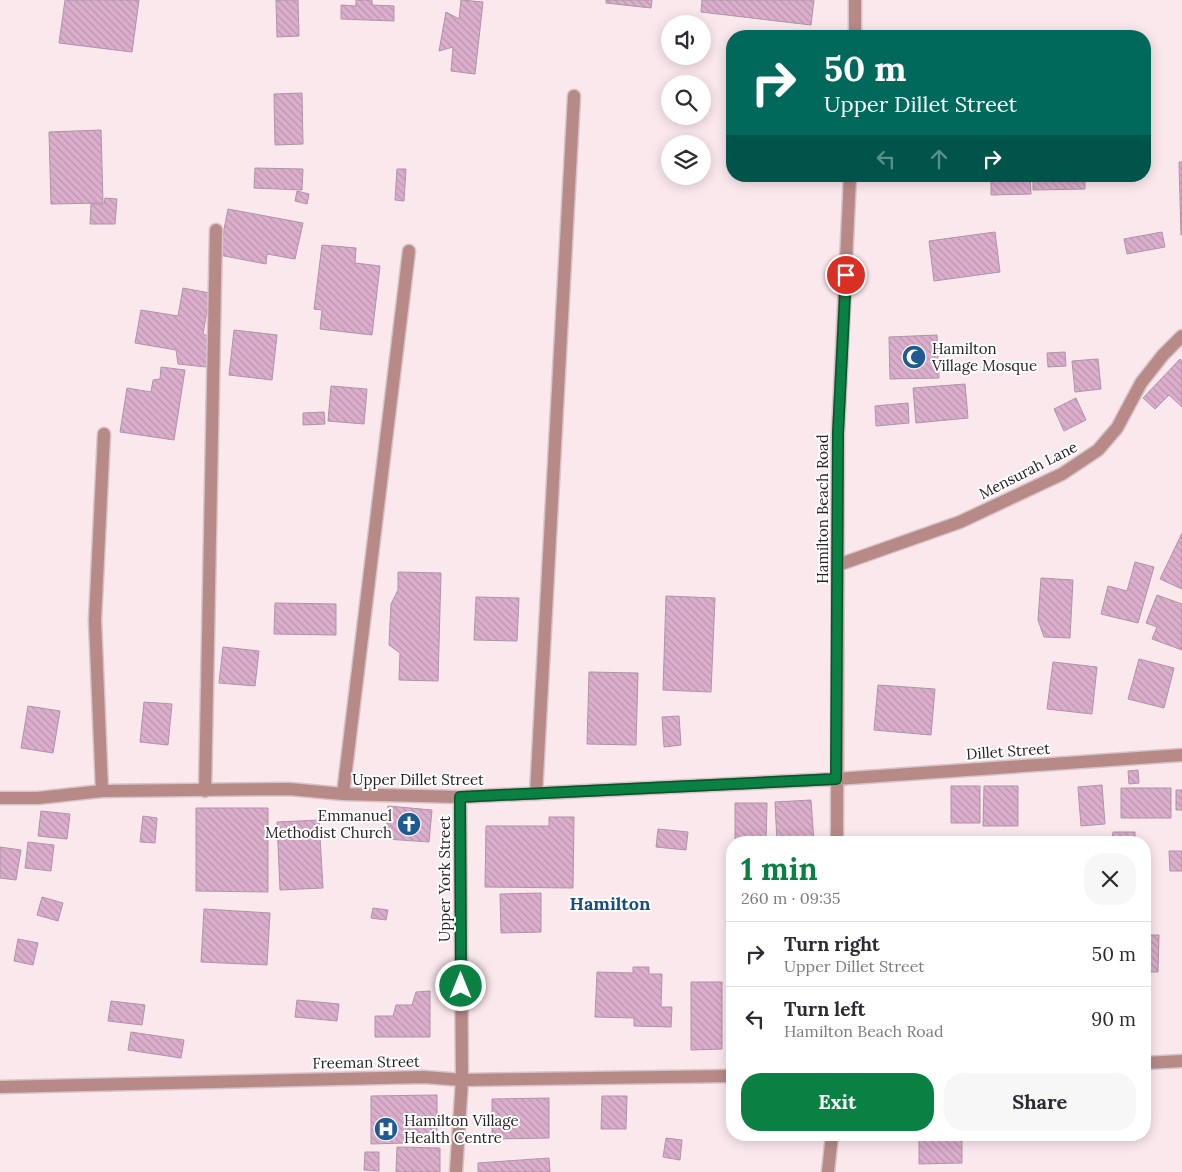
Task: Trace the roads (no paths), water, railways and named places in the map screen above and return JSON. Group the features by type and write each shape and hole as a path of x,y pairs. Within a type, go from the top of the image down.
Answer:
{"street":[{"path":"855,0 855,30"},
{"path":"536,794 574,96"},
{"name":"Hamilton Beach Road","path":"837,836 838,433 850,182"},
{"path":"205,790 216,230"},
{"path":"343,794 409,251"},
{"name":"Mensurah Lane","path":"838,565 960,522 1062,474 1098,450 1117,428 1140,383 1163,355 1182,336"},
{"path":"102,791 95,620 104,434"},
{"name":"Dillet Street","path":"836,779 1181,752"},
{"name":"Upper Dillet Street","path":"0,798 38,798 102,791 289,789 343,794 460,797 836,779"},
{"name":"Upper York Street","path":"456,1172 462,1080 460,797"},
{"path":"1151,1063 1182,1062"},
{"name":"Freeman Street","path":"0,1087 424,1077 462,1080 726,1076"},
{"path":"828,1172 831,1141"}],"place":[{"name":"Hamilton Village Mosque","path":"914,357"},
{"name":"Emmanuel Methodist Church","path":"409,824"},
{"name":"Hamilton Village Health Centre","path":"386,1129"}],"district":[{"name":"Hamilton","path":"610,903"}]}
